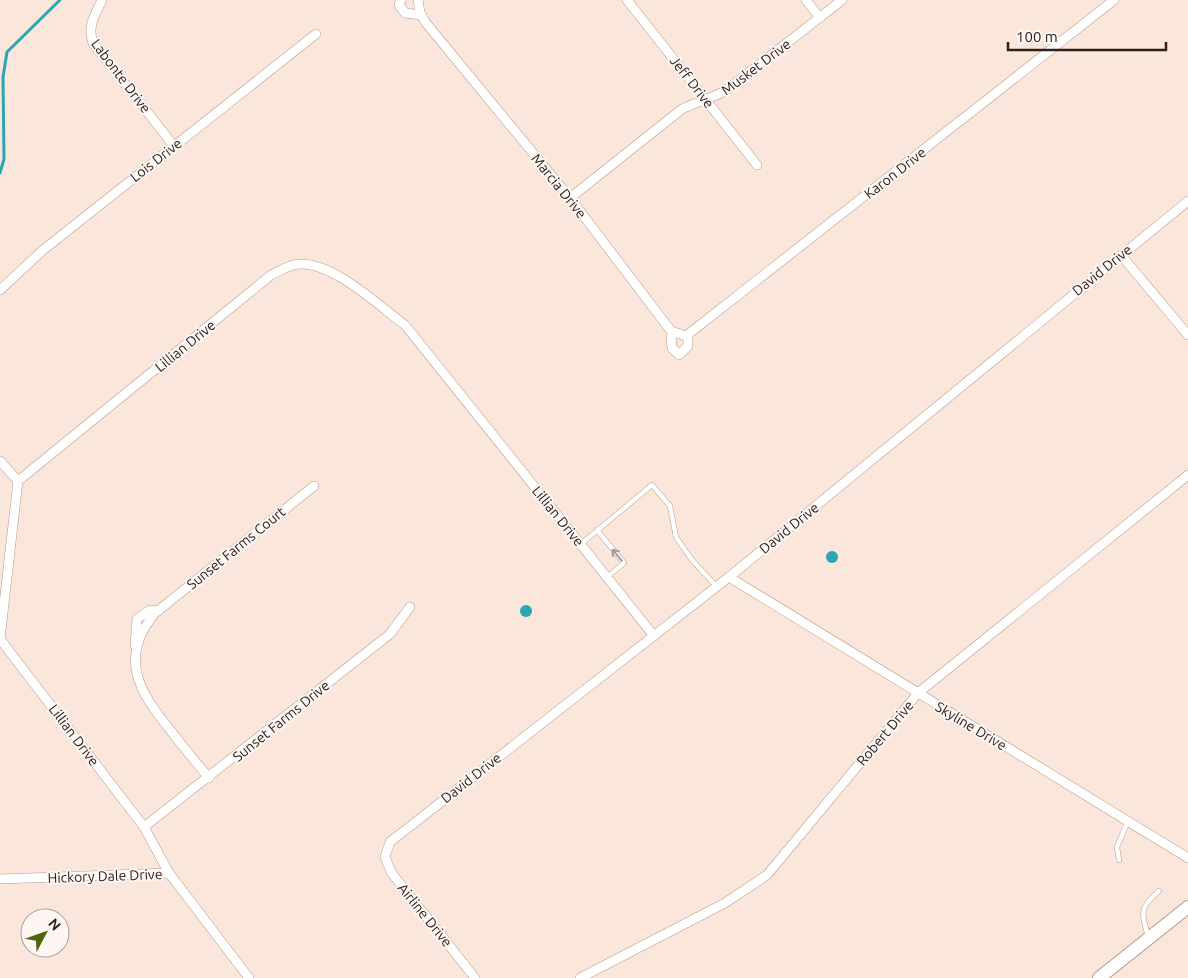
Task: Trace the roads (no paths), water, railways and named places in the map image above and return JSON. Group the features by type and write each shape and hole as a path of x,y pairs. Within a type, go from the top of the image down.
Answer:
{"main road":[{"path":"1099,978 1188,907"}],"street":[{"name":"Labonte Drive","path":"102,0 91,23 90,34 93,43 174,146"},
{"path":"401,0 399,5 405,13 422,15"},
{"name":"Marcia Drive","path":"418,0 422,15 570,198 674,333 671,338 672,348 679,355 688,346 688,336"},
{"name":"Jeff Drive","path":"627,0 757,165"},
{"path":"806,0 820,18"},
{"name":"Musket Drive","path":"570,198 682,109 717,97 842,0"},
{"name":"Karon Drive","path":"688,336 1114,0"},
{"name":"Lois Drive","path":"0,290 43,250 316,34"},
{"name":"David Drive","path":"386,849 390,842 403,831 729,577 1188,201"},
{"path":"1121,255 1188,335"},
{"name":"Lillian Drive","path":"169,873 144,827 0,639 18,481 271,275 297,264 313,265 358,289 405,325 654,636"},
{"path":"674,333 688,336"},
{"path":"0,461 18,481"},
{"name":"Robert Drive","path":"580,978 725,903 767,875 918,694 1188,475"},
{"name":"Sunset Farms Court","path":"209,778 148,703 136,677 136,650 146,624 158,611 314,486"},
{"name":"Skyline Drive","path":"729,577 1188,858"},
{"name":"Sunset Farms Drive","path":"144,827 209,778 390,634 410,607"},
{"name":"Airline Drive","path":"386,849 385,858 391,872 475,978"},
{"name":"Hickory Dale Drive","path":"0,879 169,873 249,978"}],"lane":[{"path":"581,544 652,485 670,506 676,537 692,560 717,586"},
{"path":"597,530 624,563 607,577"},
{"path":"1119,860 1117,847 1128,821"},
{"path":"1149,938 1142,912 1146,902 1159,891"}],"water":[{"path":"830,551 834,551 838,557 834,563 830,563 826,559 826,555"},
{"path":"528,605 531,606 531,616 524,617 521,616 520,609 521,606"}],"waterway":[{"path":"0,173 4,159 3,77 7,52 60,0"}]}
